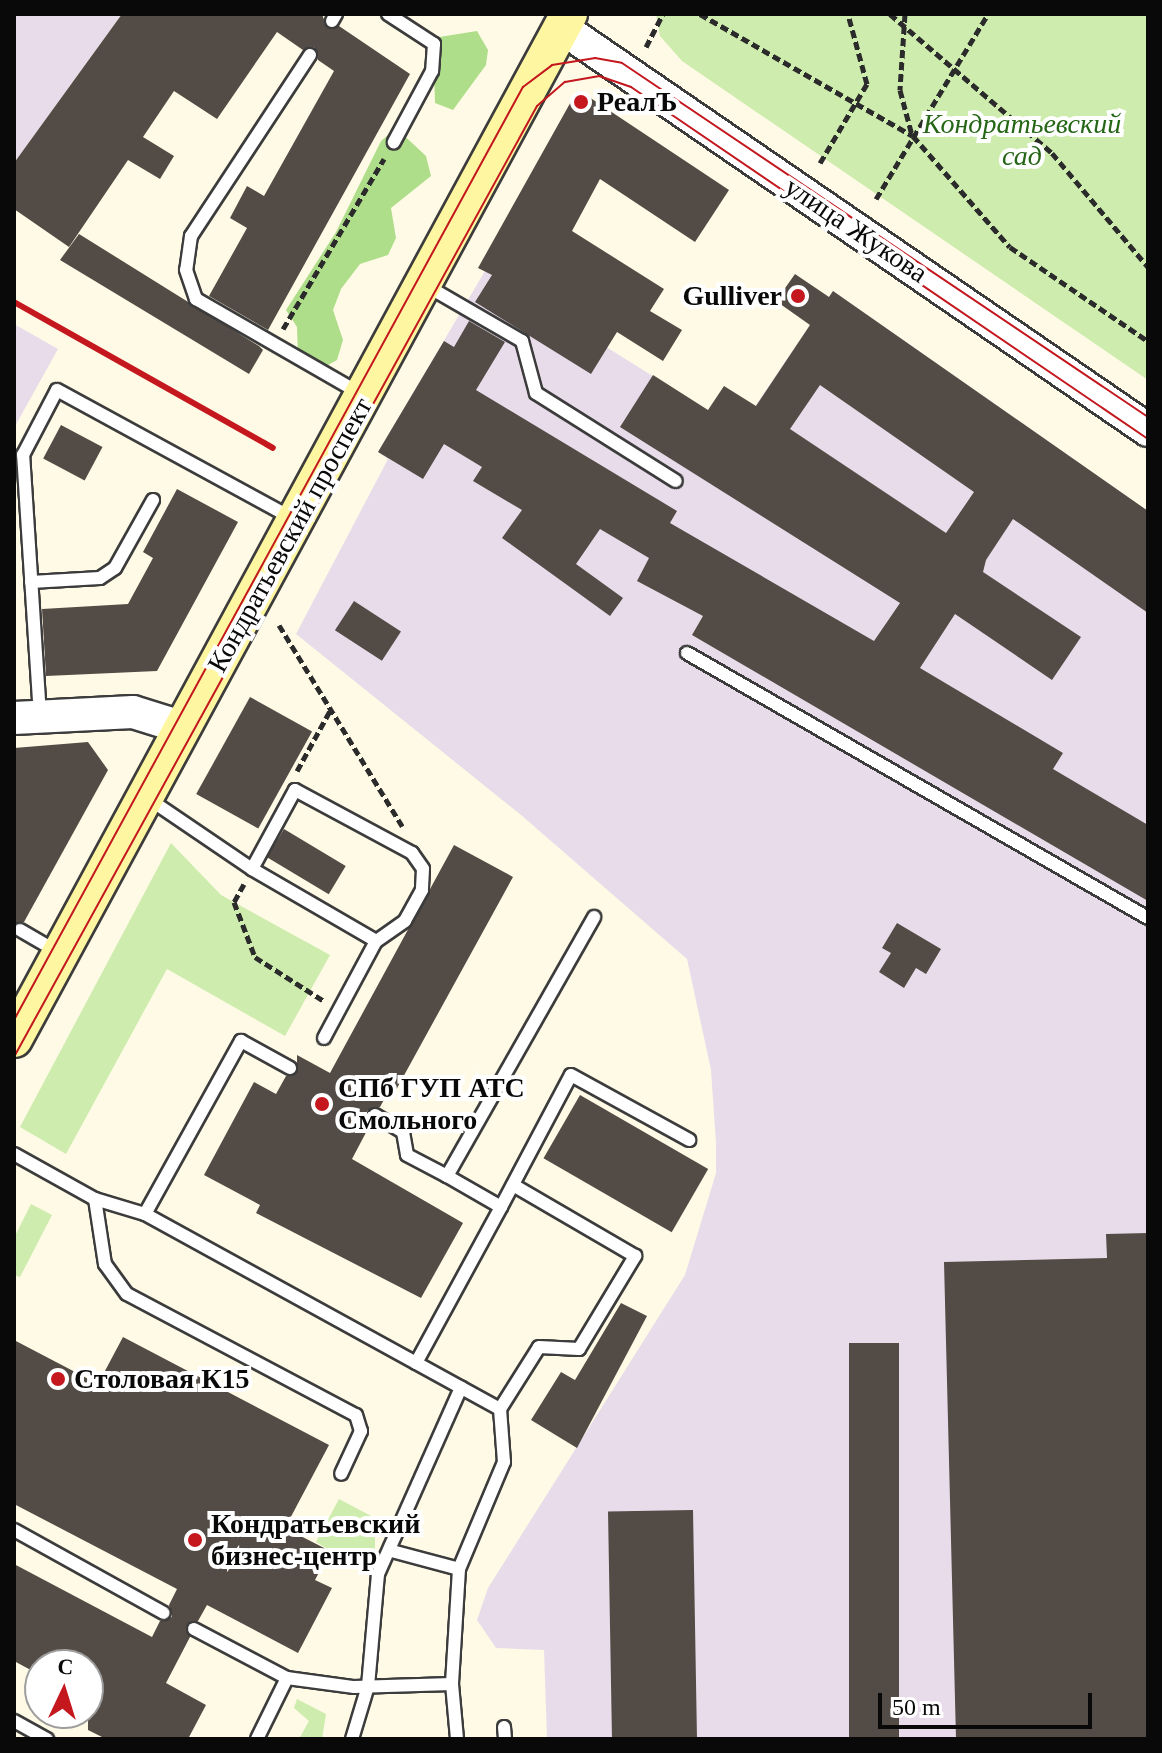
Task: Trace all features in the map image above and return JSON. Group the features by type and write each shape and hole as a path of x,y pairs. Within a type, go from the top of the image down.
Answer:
{"main road":[{"name":"Кондратьевский проспект","path":"14,1039 571,19"}],"street":[{"name":"улица Жукова","path":"571,19 1148,430"},
{"path":"27,717 133,712 184,728"}],"lane":[{"path":"388,14 434,44 432,71 394,142"},
{"path":"310,55 191,236 186,270 196,299 366,397"},
{"path":"427,286 522,341 536,393 676,481"},
{"path":"27,717 31,582 23,455 57,390 297,521"},
{"path":"31,582 100,578 115,568 153,500"},
{"path":"687,653 1148,918"},
{"path":"252,869 295,790 412,853 423,869 422,890 408,923 376,941 324,1038"},
{"path":"147,798 252,869 376,941"},
{"path":"447,1176 594,917"},
{"path":"20,930 61,953"},
{"path":"145,1214 241,1041 290,1068"},
{"path":"416,1363 571,1075 689,1140"},
{"path":"375,1115 403,1132 407,1155 501,1207"},
{"path":"14,1154 95,1199 145,1214 500,1409"},
{"path":"457,1739 452,1684 459,1569 504,1462 500,1409 539,1347 579,1349 635,1256 513,1185"},
{"path":"95,1199 105,1264 127,1294 356,1415 361,1431 341,1474"},
{"path":"356,1737 368,1686 378,1574 392,1551 401,1513 461,1388"},
{"path":"14,1530 164,1613"},
{"path":"392,1551 459,1569"},
{"path":"194,1629 287,1678 368,1686 452,1684"},
{"path":"257,1739 287,1678"},
{"path":"14,1721 47,1739"}],"path":[{"path":"646,47 663,14"},
{"path":"700,14 913,136 1010,247 1148,341"},
{"path":"820,163 867,84 848,14"},
{"path":"890,14 1052,153 1148,267"},
{"path":"905,14 900,90 913,136"},
{"path":"876,199 953,67 988,14"},
{"path":"274,344 394,142"},
{"path":"279,625 397,813 412,853"},
{"path":"295,790 294,776 331,708"},
{"path":"234,902 255,957 339,1009"}],"shaded area":[{"path":"14,14 122,14 14,163"},
{"path":"485,271 739,430 833,291 1148,511 1148,1739 547,1739 544,1650 496,1648 477,1620 488,1588 685,1275 716,1173 711,1070 687,959 521,815 296,634 388,459 378,452"},
{"path":"14,324 58,349 14,428"}],"green space":[{"name":"Кондратьевский сад","path":"656,14 1148,14 1148,380 682,61 660,36"},
{"path":"477,31 488,50 486,65 453,110 435,103 433,38"},
{"path":"396,128 426,156 431,176 391,208 396,238 388,255 360,264 341,289 333,310 343,340 337,360 328,365 298,358 297,327 286,310 336,232 381,141"},
{"path":"171,843 221,895 330,955 285,1036 167,969 66,1154 20,1127"},
{"path":"31,1204 52,1215 20,1277 14,1275 14,1238"},
{"path":"339,1499 375,1518 375,1549 363,1558 346,1560 316,1542"},
{"path":"297,1699 326,1714 322,1739 299,1739 309,1721 294,1708"}],"building":[{"path":"122,14 322,14 327,28 339,26 410,74 268,330 209,296 247,228 230,218 247,186 264,196 334,71 318,60 314,47 303,50 277,32 217,119 174,91 143,137 174,156 160,179 128,160 69,247 14,209 14,163"},
{"path":"586,95 729,190 695,242 600,179 572,231 664,289 650,311 682,330 663,361 617,332 591,374 475,302 492,275 478,268 573,98"},
{"path":"79,234 259,346 263,350 249,374 60,260"},
{"path":"795,274 829,297 833,291 1148,511 1148,613 1013,519 986,560 983,572 1081,637 1052,680 955,614 920,668 1063,753 1053,769 1148,825 1148,901 692,635 703,616 637,581 649,558 600,529 576,564 623,598 610,616 502,538 522,510 473,481 482,467 444,444 423,479 378,452 444,341 454,347 469,321 505,342 476,390 677,511 670,523 874,641 900,603 620,427 653,375 708,410 724,386 756,406 810,325 776,301","holes":["820,385 974,492 946,533 790,429"]},
{"path":"61,425 102,447 85,481 43,459"},
{"path":"177,489 238,522 157,671 46,676 42,609 128,604 153,558 143,552"},
{"path":"354,601 401,631 382,661 335,630"},
{"path":"250,697 312,731 258,829 196,794"},
{"path":"88,742 108,770 24,922 14,924 14,748"},
{"path":"284,829 346,866 329,894 267,857"},
{"path":"454,845 513,877 396,1090 391,1087 380,1107 367,1111 371,1123 352,1159 463,1223 421,1298 256,1213 260,1205 204,1175 254,1082 276,1094 286,1076 297,1073 297,1055 330,1073"},
{"path":"897,923 941,949 926,974 916,968 904,988 879,972 891,953 882,948"},
{"path":"580,1095 708,1169 672,1232 544,1158"},
{"path":"1148,1233 1148,1739 956,1739 944,1262 1107,1258 1106,1234"},
{"path":"621,1303 647,1316 577,1448 531,1420 561,1372 575,1380"},
{"name":"Кондратьевский бизнес-центр","path":"123,1337 329,1445 285,1528 330,1551 315,1580 332,1588 298,1653 207,1605 198,1621 189,1622 190,1637 166,1683 206,1705 188,1739 106,1739 88,1730 104,1729 104,1649 24,1649 24,1666 14,1661 14,1564 152,1637 160,1621 172,1617 169,1605 177,1589 14,1504 14,1340 98,1384"},
{"path":"849,1343 899,1343 899,1739 849,1739"},
{"path":"693,1510 697,1739 612,1739 608,1511"}],"tram line":[{"path":"14,1020 523,87 552,65 595,58 622,63 1148,417"},
{"path":"14,1057 537,106 565,82 599,76 631,87 1148,439"}],"railway":[{"path":"14,302 273,448"}],"place":[{"name":"РеалЪ","path":"581,102"},
{"name":"Gulliver","path":"798,296"},
{"name":"СПб ГУП АТС Смольного","path":"322,1104"},
{"name":"Столовая К15","path":"58,1379"},
{"name":"Кондратьевский бизнес-центр","path":"195,1540"}]}
